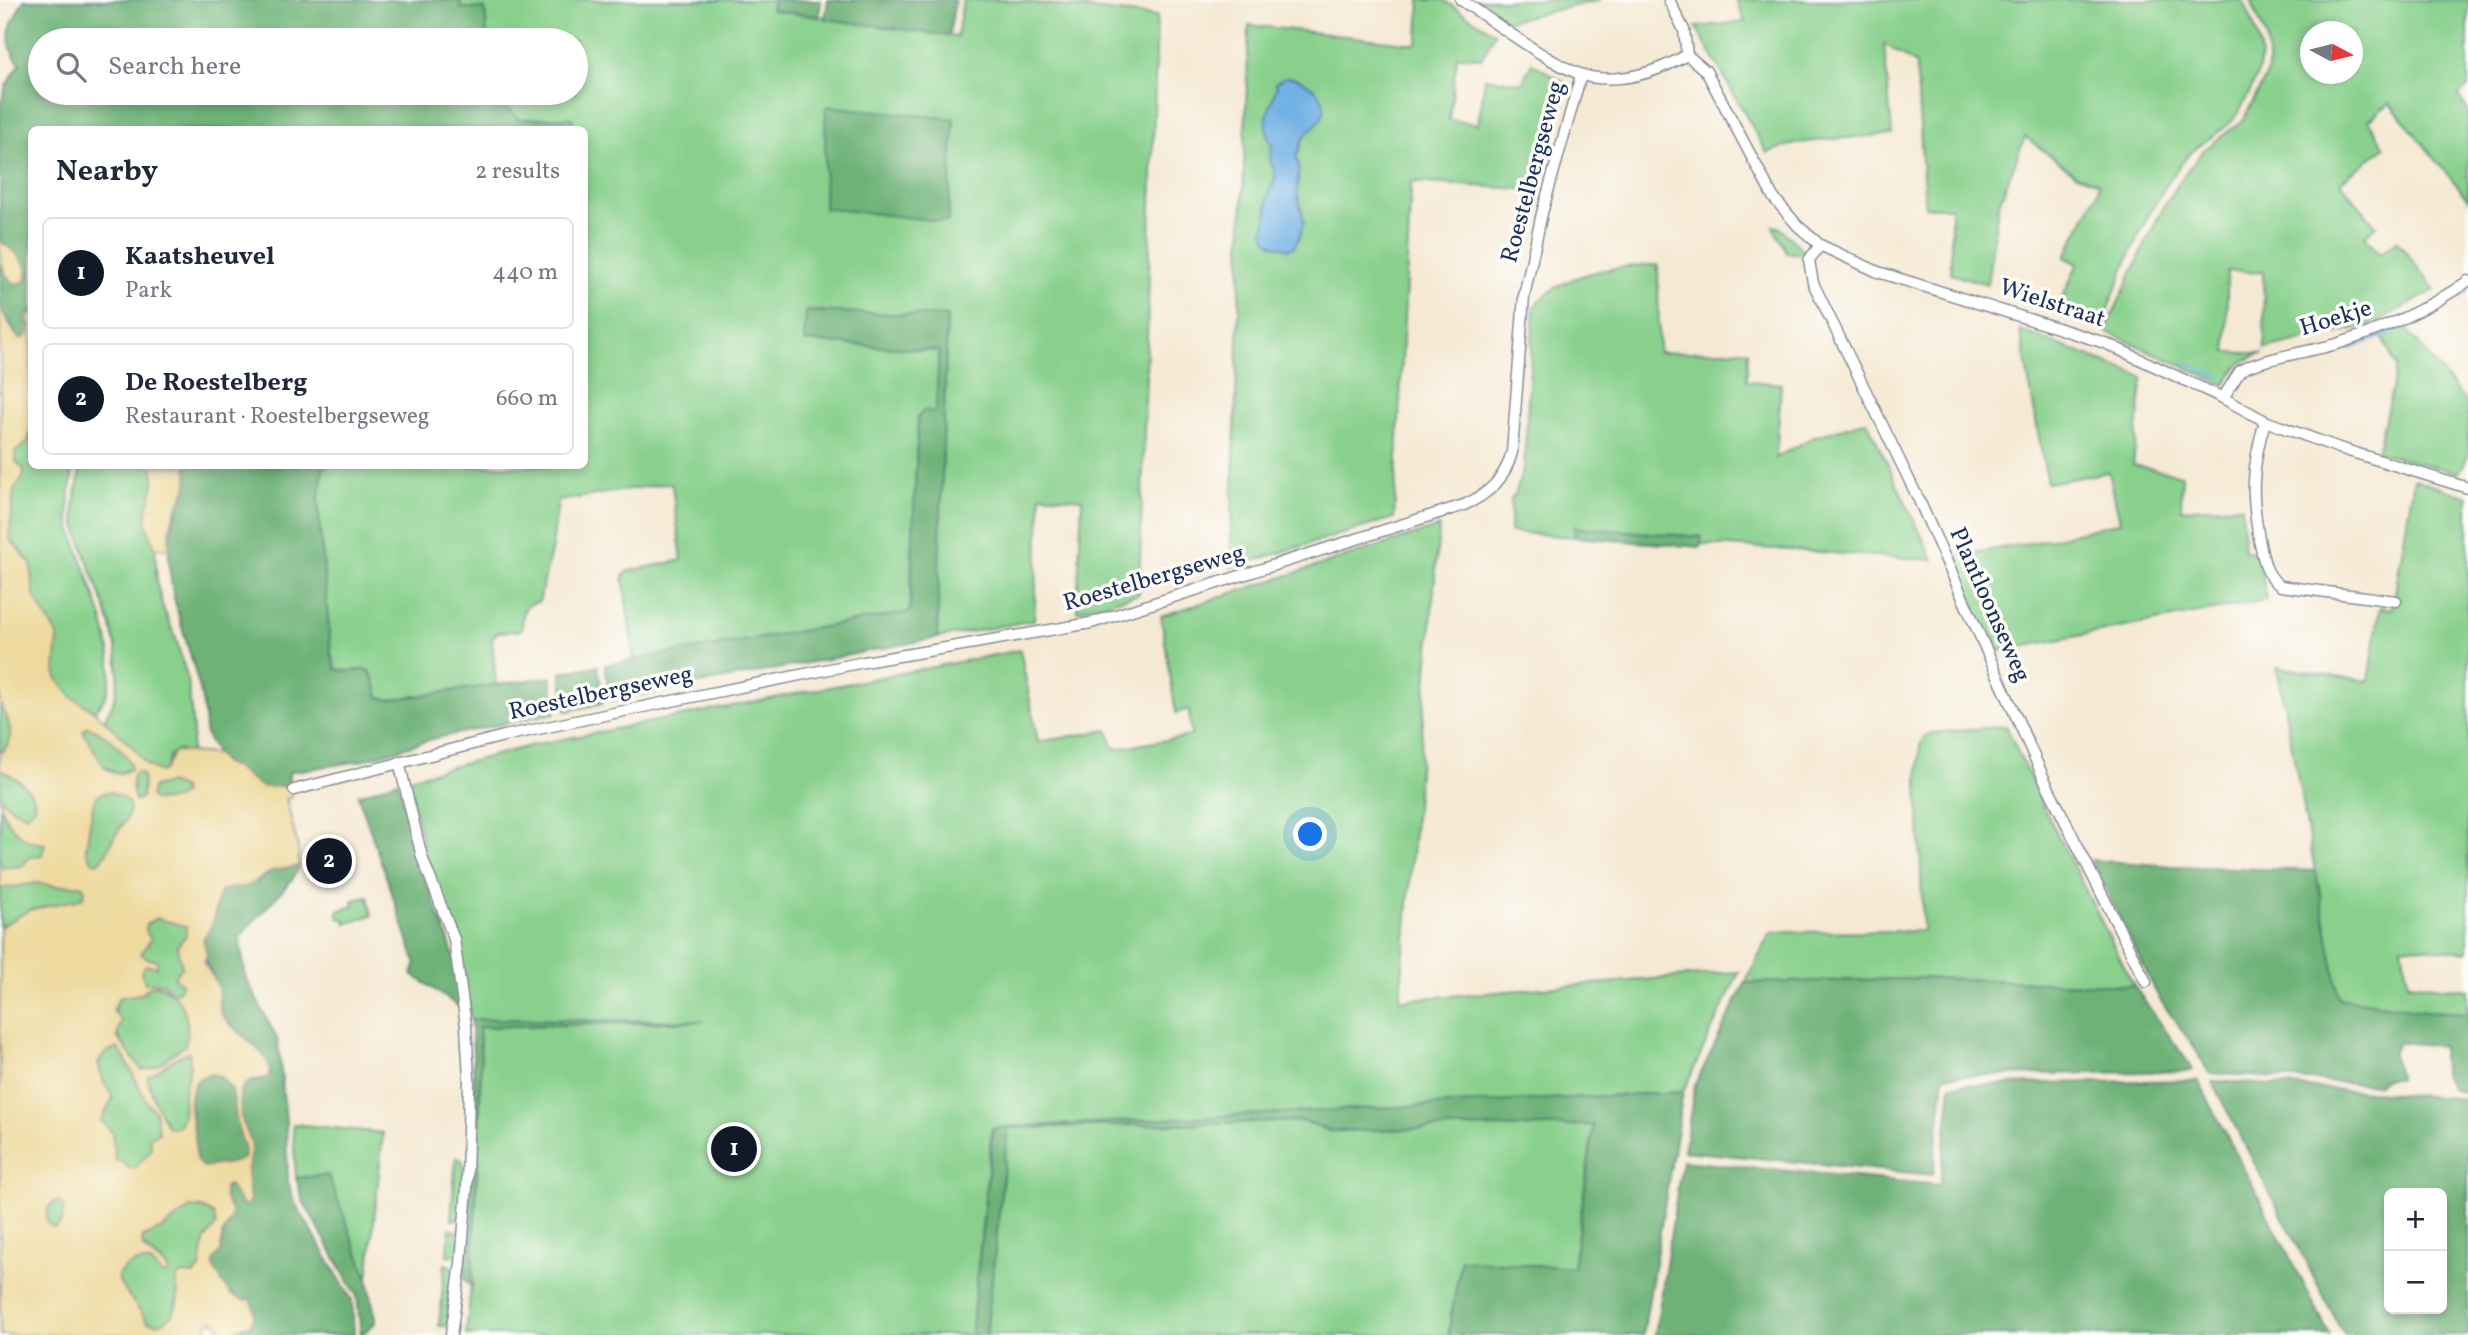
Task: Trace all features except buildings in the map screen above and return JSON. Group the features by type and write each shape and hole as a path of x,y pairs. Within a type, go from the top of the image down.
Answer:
{"street":[{"path":"1461,0 1554,61 1581,75 1614,79 1641,76 1687,55 1684,30 1669,0"},
{"name":"Wielstraat","path":"1687,55 1706,71 1773,197 1798,226 1820,245 1878,272 2099,340 2223,398 2265,421 2339,448 2468,488"},
{"name":"Roestelbergseweg","path":"293,790 518,733 811,672 1091,623 1479,498 1499,481 1512,452 1524,296 1542,213 1581,75"},
{"name":"Plantloonseweg","path":"1820,245 1809,260 1813,283 1918,498 2046,783 2146,982"},
{"name":"Hoekje","path":"2223,398 2240,371 2247,366 2335,344 2379,329 2426,307 2468,281"},
{"path":"2265,421 2253,477 2253,504 2263,560 2269,576 2281,586 2396,601"},
{"path":"400,762 422,857 454,939 466,1026 470,1078 467,1188 464,1242 451,1335"}],"green space":[{"path":"24,0 460,0 461,8 485,9 486,28 28,28 28,105 498,105 518,119 572,118 573,126 28,126 28,332 22,339 18,338 1,311 0,262 3,271 12,250 0,241 0,106 6,86 20,64 14,56 9,40 15,17"},
{"path":"460,0 773,0 771,9 957,37 963,0 1007,0 1157,16 1139,594 1077,611 1082,499 1041,495 1034,620 937,638 947,316 807,311 804,341 939,351 936,411 920,414 918,417 910,612 634,660 623,576 629,571 682,560 672,485 668,483 558,501 552,547 539,602 532,603 525,609 520,631 498,632 492,638 496,685 389,700 379,697 372,675 368,671 336,669 331,654 318,501 323,469 588,469 588,126 573,126 572,118 518,119 496,105 588,105 588,28 487,28 485,9 461,8","holes":["826,107 954,119 824,208"]},
{"path":"773,0 821,0 819,17 771,10"},
{"path":"828,0 955,0 949,36 825,19"},
{"path":"1420,0 1443,0 1495,33 1482,58 1457,56 1449,120 1478,124 1485,78 1522,83 1532,63 1565,83 1538,190 1411,182 1394,518 1230,568 1249,25 1415,44 1418,40","holes":["1277,86 1319,96 1324,113 1304,136 1296,159 1299,166 1297,192 1303,213 1267,215 1267,198 1275,179 1275,169 1271,162 1272,146 1266,119"]},
{"path":"1476,0 1600,0 1508,21"},
{"path":"1736,0 2243,0 2257,35 2260,63 2250,91 2234,119 2186,157 2168,182 2135,242 2101,326 2057,309 2078,264 2065,257 2098,191 2099,183 2077,175 2025,137 1998,206 1987,284 1951,274 1951,207 1925,207 1916,64 1884,44 1892,134 1812,141 1767,153 1696,27 1745,22"},
{"path":"2251,0 2468,0 2468,88 2458,95 2468,111 2468,200 2390,103 2368,120 2385,147 2340,182 2376,226 2365,236 2380,254 2397,241 2435,290 2380,320 2354,329 2265,349 2263,272 2227,271 2227,352 2264,354 2241,364 2225,385 2105,331 2159,215 2179,182 2203,151 2243,120 2265,79 2268,55 2266,37"},
{"path":"826,106 954,119 948,222 824,208"},
{"path":"1773,226 1779,227 1806,253 1787,253"},
{"path":"1658,265 1659,353 1748,350 1747,381 1781,384 1776,458 1813,437 1867,421 1933,560 1701,544 1701,537 1575,528 1574,537 1510,532 1511,499 1515,495 1524,466 1534,307 1559,286 1591,273"},
{"path":"806,311 947,316 937,638 610,701 605,665 910,612 918,417 923,411 936,411 939,351 804,341"},
{"path":"2401,322 2468,405 2468,456 2459,473 2377,452 2397,367 2379,332"},
{"path":"2020,330 2143,377 2133,465 2182,475 2181,509 2242,506 2244,551 2259,552 2266,600 1994,652 1951,557 2052,539 2120,522 2109,472 2047,483"},
{"path":"28,441 28,469 73,469 70,524 103,621 109,648 111,673 106,694 94,711 73,698 57,678 55,671 58,637 33,596 31,564 9,538 14,490 24,474 24,469 16,462 15,452"},
{"path":"80,469 153,469 156,476 147,527 155,547 157,584 163,608 176,639 188,680 193,731 191,752 179,750 170,755 165,770 160,772 147,765 131,745 103,721 115,698 118,673 116,647 81,542 74,512"},
{"path":"186,469 323,469 318,501 331,654 336,669 368,671 372,675 379,697 389,700 551,677 555,713 436,738 360,761 289,772 289,786 260,786 219,757 205,729 200,690 178,613 169,560 170,532 184,495"},
{"path":"2414,479 2468,497 2468,952 2402,946 2408,983 2468,990 2468,1013 2424,1011 2339,999 2277,667 2369,681 2380,607 2391,609 2394,600"},
{"path":"1439,527 1400,1000 1739,972 1683,1092 1026,1127 1304,1121 1330,1131 1594,1124 1573,1268 1461,1260 1448,1335 986,1335 1008,1128 992,1128 971,1335 466,1335 476,1197 479,1027 675,1021 471,1019 458,945 429,865 406,779 533,745 1020,650 1038,742 1108,730 1114,749 1191,736 1189,709 1176,713 1161,616"},
{"path":"1574,527 1702,537 1700,547 1574,537"},
{"path":"598,666 603,703 566,711 561,672"},
{"path":"0,704 9,723 10,736 6,748 0,753"},
{"path":"2006,726 2038,796 2134,986 1934,978 1745,983 1769,935 1774,932 1923,931 1918,783 1920,746 1924,737 1931,733"},
{"path":"87,727 100,732 114,743 126,756 131,769 117,773 101,764 83,732"},
{"path":"0,769 21,782 32,795 33,809 27,815 14,810 0,798"},
{"path":"135,772 143,776 142,797 138,801 133,796 132,777"},
{"path":"398,781 420,866 459,974 461,1008 412,974 416,963 358,795"},
{"path":"169,783 182,788 183,794 173,800 152,800 150,796 153,787"},
{"path":"110,792 127,802 129,813 103,858 98,863 93,862 86,851 94,802 99,795"},
{"path":"0,809 22,836 45,844 42,855 29,858 22,866 0,868"},
{"path":"2091,860 2316,871 2339,998 2424,1011 2468,1013 2468,1092 2452,1090 2443,1073 2442,1046 2399,1042 2393,1057 2399,1079 2384,1079 2378,1085 2209,1073 2195,1048 2160,1000"},
{"path":"299,866 292,880 241,935 240,942 246,978 278,1041 286,1122 288,1183 295,1203 352,1300 354,1335 232,1335 239,1328 250,1325 250,1299 245,1301 229,1292 214,1270 213,1262 221,1250 224,1233 229,1224 224,1188 229,1185 242,1204 250,1194 240,1092 247,1082 262,1080 271,1075 265,1057 222,1013 217,985 205,960 203,939 211,926 221,890 258,882 272,871"},
{"path":"37,883 81,885 85,889 84,896 74,902 30,910 0,927 0,889"},
{"path":"368,897 372,915 346,924 345,919 338,918 338,911 354,906 353,900"},
{"path":"157,918 187,926 181,957 183,984 178,992 170,990 162,983 145,983 141,972 146,965 156,960 141,954 151,939 146,932 146,924"},
{"path":"1934,978 2134,986 2192,1068 2191,1071 1944,1076 1933,1175 1684,1151 1695,1085 1745,983"},
{"path":"158,985 174,996 184,1010 187,1037 185,1047 156,1066 142,1070 119,1037 116,1009 119,997 141,994 149,987"},
{"path":"471,1019 704,1021 479,1027 481,1060 472,1288 464,1278 473,1116"},
{"path":"118,1048 157,1118 155,1142 135,1168 129,1168 115,1160 112,1133 101,1121 113,1097 103,1081 98,1062 106,1052"},
{"path":"189,1052 190,1066 184,1093 183,1116 178,1127 168,1128 154,1100 147,1077"},
{"path":"210,1074 220,1076 232,1090 238,1129 245,1149 244,1158 239,1161 202,1167 196,1159 190,1097 196,1082"},
{"path":"2198,1080 2330,1335 1655,1335 1682,1161 1940,1185 1951,1085"},
{"path":"2212,1082 2468,1099 2468,1335 2344,1335"},
{"path":"1683,1092 1643,1335 1448,1335 1461,1260 1573,1268 1594,1125 1330,1131 1304,1121 1008,1128 986,1335 971,1335 993,1128"},
{"path":"293,1124 383,1133 368,1279 328,1176 296,1178"},
{"path":"456,1157 464,1164 462,1216 456,1220 451,1219"},
{"path":"328,1175 368,1279 376,1322 361,1335 357,1296 303,1201 296,1178"},
{"path":"59,1201 64,1208 63,1217 61,1223 54,1228 47,1223 47,1212 52,1204"},
{"path":"191,1207 202,1208 214,1215 216,1225 206,1238 200,1269 193,1275 182,1274 176,1282 176,1305 168,1319 156,1324 147,1321 120,1284 118,1275 129,1265 143,1262 153,1264 162,1274 167,1267 142,1244 143,1237 162,1229"},
{"path":"450,1229 461,1233 459,1252 452,1256 447,1255"},
{"path":"445,1264 457,1269 449,1323 439,1326"}],"sand":[{"path":"0,241 23,261 27,278 22,283 13,283 5,274"},
{"path":"0,302 18,338 22,339 28,329 28,442 15,452 16,462 24,469 23,478 14,490 9,538 31,564 34,596 58,637 55,671 57,678 73,698 94,711 131,745 147,765 160,772 165,770 174,751 217,754 224,763 262,787 289,786 292,797 286,799 298,848 299,866 272,871 248,886 221,890 211,926 203,939 207,955 204,963 218,988 222,1015 261,1053 270,1070 268,1078 252,1080 240,1092 241,1117 252,1145 247,1173 250,1201 244,1206 229,1185 224,1187 231,1218 222,1235 221,1251 214,1260 214,1269 231,1295 245,1301 250,1299 255,1312 250,1325 230,1333 219,1335 220,1326 213,1320 207,1324 208,1335 0,1335 0,927 30,910 80,899 84,896 85,889 81,885 37,883 0,889 0,868 22,866 29,858 42,855 45,844 22,837 8,822 2,810 0,798 14,810 27,815 33,809 34,802 27,789 0,769 0,753 6,748 10,736 6,716 0,704","holes":["87,727 107,737 126,756 131,769 123,773 111,772 102,764 83,731","135,772 143,776 142,797 138,800 135,800 132,786","169,783 182,788 183,794 165,801 153,800 150,796 153,787","110,792 127,802 129,813 101,861 93,862 86,847 95,799","157,918 187,927 185,937 177,946 182,967 174,977 182,984 178,992 170,990 162,983 145,983 141,972 146,965 157,967 157,960 141,954 151,939 146,932 146,924","158,985 167,990 184,1010 187,1027 185,1046 156,1066 142,1070 117,1037 121,1020 113,1011 119,997 141,994 149,987","118,1048 148,1104 155,1111 159,1133 150,1137 151,1150 135,1168 129,1168 115,1160 112,1132 101,1121 113,1097 103,1081 98,1063 106,1052","189,1052 190,1067 184,1093 184,1112 178,1127 168,1128 154,1100 147,1077","210,1074 220,1076 232,1090 238,1129 245,1149 244,1158 228,1164 202,1167 196,1159 190,1106 195,1082","59,1201 64,1208 63,1217 61,1223 54,1228 47,1223 47,1212 52,1204","191,1207 202,1208 214,1215 216,1225 204,1241 200,1269 194,1275 182,1274 176,1278 178,1296 175,1308 169,1318 159,1323 147,1321 120,1284 118,1275 129,1265 143,1262 153,1264 162,1274 168,1274 167,1267 145,1250 143,1237 162,1229"]},
{"path":"153,469 186,469 187,486 173,519 169,549 155,548 147,527"}],"water":[{"path":"1285,77 1298,79 1311,86 1324,104 1321,118 1304,137 1296,158 1299,166 1297,192 1304,222 1294,247 1289,249 1272,244 1266,239 1264,230 1268,211 1267,198 1275,179 1266,119 1277,86 1275,83"}],"waterway":[{"path":"2414,322 2468,291"},
{"path":"2349,349 2399,330"},
{"path":"2240,387 2247,376 2254,372 2341,351"},
{"path":"2184,361 2221,377"}],"place":[{"name":"De Roestelberg","path":"329,861"},
{"name":"Kaatsheuvel","path":"734,1149"}]}
